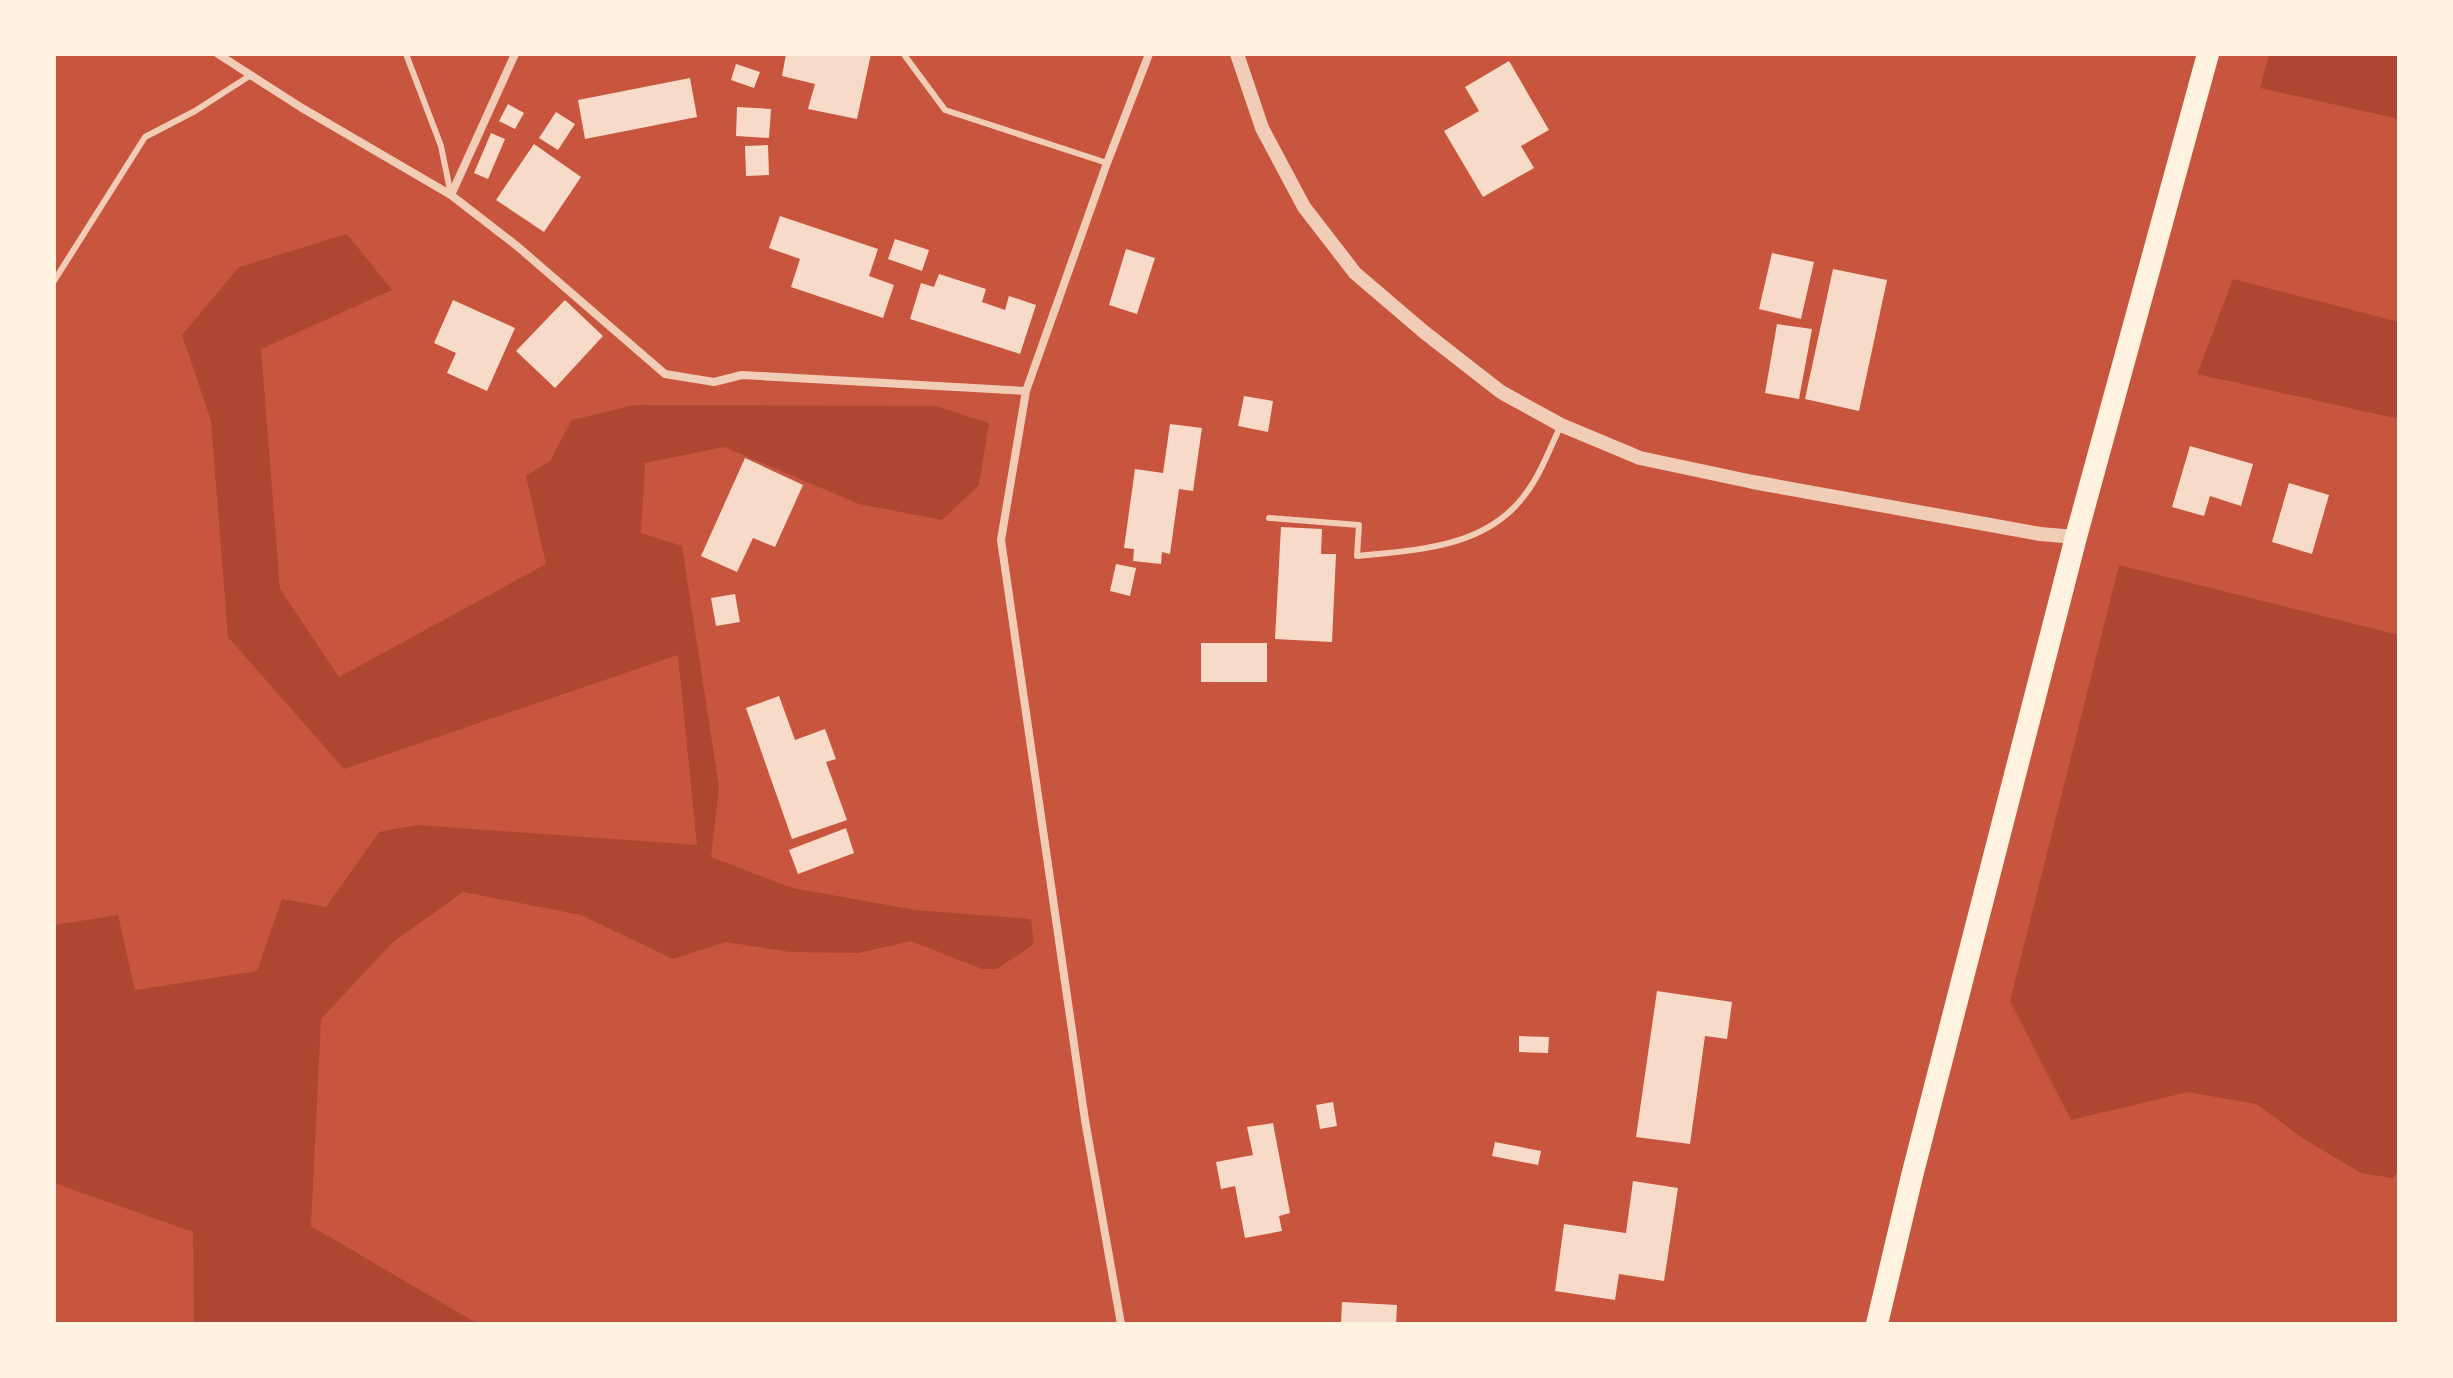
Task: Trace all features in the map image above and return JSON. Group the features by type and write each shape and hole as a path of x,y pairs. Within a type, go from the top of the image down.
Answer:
{"highway":[{"path":"1877,1324 2076,537 2208,54"}],"street":[{"path":"218,54 302,108 451,195 517,246 665,374 714,382 742,375 1026,391"},
{"path":"451,195 515,54"},
{"path":"1121,1324 1083,1105 1001,540 1026,391 1149,54"},
{"path":"1237,54 1262,128 1304,207 1355,273 1501,392 1561,425 1640,458 1753,482 2040,534 2076,537"}],"lane":[{"path":"406,54 441,146 451,195"},
{"path":"905,56 945,110 1107,163"},
{"path":"54,281 145,137 195,111 251,75"},
{"path":"1269,518 1359,525 1357,556 1432,549 1488,530 1524,496 1561,425"}],"shaded area":[{"path":"2269,54 2399,54 2399,119 2260,88"},
{"path":"347,234 392,290 261,349 280,589 339,677 546,564 526,476 550,461 572,420 635,405 936,406 989,423 979,485 942,520 859,504 724,447 645,463 641,533 682,546 719,787 711,857 792,888 916,910 1031,919 1034,944 997,969 982,969 911,941 858,953 790,952 726,942 673,959 581,915 463,892 393,942 321,1019 311,1226 478,1324 194,1324 193,1232 54,1183 54,925 118,915 135,990 257,971 282,899 326,907 379,832 417,825 697,845 678,655 344,769 228,637 211,421 182,335 239,267"},
{"path":"2233,279 2399,322 2399,419 2197,374"},
{"path":"2119,565 2399,635 2399,1170 2393,1178 2361,1173 2304,1139 2256,1104 2188,1092 2071,1120 2010,1001"}],"building":[{"path":"786,54 871,54 857,119 808,109 815,84 782,76"},
{"path":"1509,61 1549,130 1521,146 1534,168 1483,197 1444,131 1479,111 1465,87"},
{"path":"736,64 760,72 754,88 731,80"},
{"path":"690,78 697,117 585,139 578,100"},
{"path":"508,104 524,113 515,129 499,121"},
{"path":"737,107 771,109 769,138 736,136"},
{"path":"556,112 575,124 558,150 539,138"},
{"path":"491,133 505,139 488,179 474,173"},
{"path":"534,144 581,177 544,232 496,200"},
{"path":"768,145 769,175 746,176 745,146"},
{"path":"780,216 878,249 869,276 894,285 883,318 791,287 800,259 769,248"},
{"path":"895,239 929,250 922,271 888,259"},
{"path":"1126,249 1155,258 1137,314 1109,305"},
{"path":"1772,253 1814,262 1801,319 1759,309"},
{"path":"1833,269 1887,280 1859,411 1805,399"},
{"path":"939,274 986,289 982,302 1005,310 1009,296 1036,305 1020,354 910,319 921,283 934,287"},
{"path":"453,300 515,328 487,391 447,373 456,353 434,343"},
{"path":"565,300 603,336 555,388 516,351"},
{"path":"1777,324 1812,329 1799,399 1765,393"},
{"path":"1244,396 1273,401 1268,432 1238,426"},
{"path":"1170,424 1202,428 1193,491 1179,489 1170,554 1162,552 1161,564 1133,561 1134,549 1124,548 1135,469 1163,473"},
{"path":"2190,446 2253,464 2241,506 2210,496 2204,516 2172,507"},
{"path":"745,458 803,485 775,547 753,538 737,572 701,556"},
{"path":"2289,483 2329,495 2312,554 2272,542"},
{"path":"1281,527 1322,529 1321,554 1336,554 1332,642 1275,639"},
{"path":"1116,564 1136,568 1130,596 1110,591"},
{"path":"735,594 740,622 716,626 711,598"},
{"path":"1201,643 1267,643 1267,682 1201,682"},
{"path":"779,696 795,740 825,729 836,759 826,762 847,820 792,839 746,708"},
{"path":"846,828 854,853 798,874 789,850"},
{"path":"1657,991 1732,1002 1727,1039 1705,1036 1690,1144 1636,1137"},
{"path":"1519,1036 1549,1037 1548,1053 1519,1052"},
{"path":"1333,1102 1337,1126 1320,1129 1316,1105"},
{"path":"1273,1123 1290,1213 1279,1216 1282,1231 1245,1238 1235,1186 1221,1189 1216,1162 1253,1155 1247,1127"},
{"path":"1495,1142 1541,1151 1538,1165 1492,1156"},
{"path":"1633,1181 1678,1188 1664,1281 1619,1274 1615,1300 1555,1291 1564,1224 1626,1233"},
{"path":"1342,1302 1397,1305 1396,1324 1341,1324"}]}
